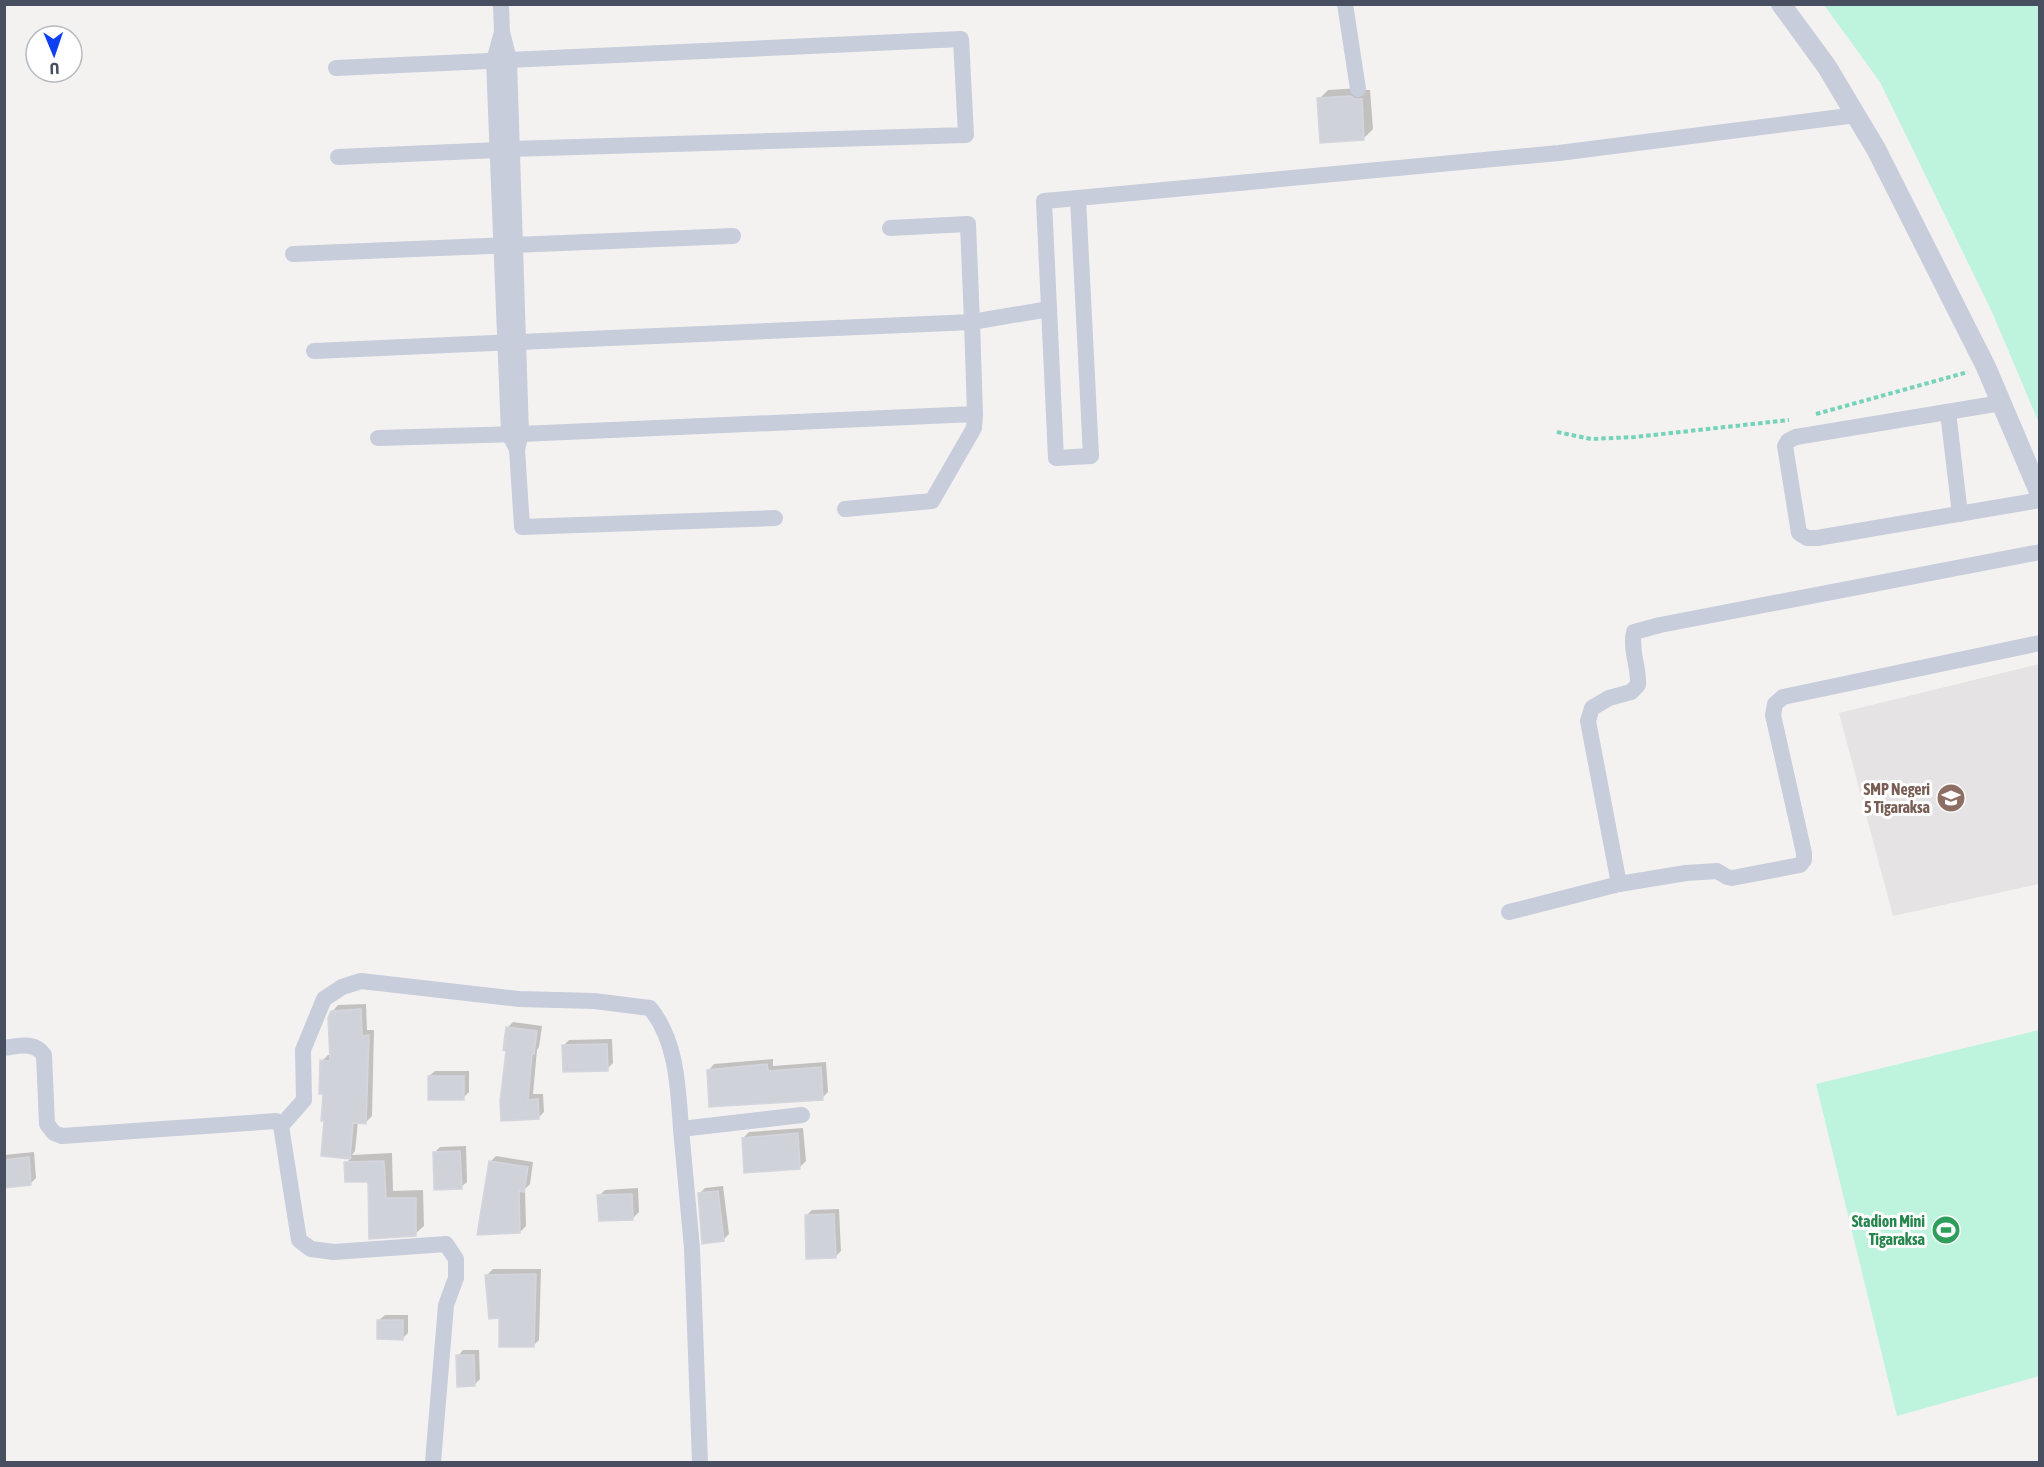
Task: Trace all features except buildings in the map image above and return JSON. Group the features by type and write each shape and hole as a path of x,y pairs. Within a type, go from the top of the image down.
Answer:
{"street":[{"path":"501,4 501,60 515,439 522,527 775,518"},
{"path":"1346,4 1358,89"},
{"path":"1781,4 1827,67 1876,149 1986,367 2040,494"},
{"path":"336,68 961,39 966,135 505,150 338,158"},
{"path":"1078,198 1090,456 1056,458 1044,201 1558,153 1856,115"},
{"path":"845,509 932,501 974,428 968,224 890,228"},
{"path":"293,254 733,236"},
{"path":"314,351 972,322 1049,309"},
{"path":"2001,403 1796,437 1788,441 1785,446 1799,533 1807,538 1817,538 2040,500"},
{"path":"1948,412 1960,514"},
{"path":"378,438 515,439 975,414"},
{"path":"1619,884 1588,721 1592,708 1609,698 1631,692 1638,685 1639,675 1632,641 1634,632 1660,625 2040,552"},
{"path":"1509,912 1619,884 1708,871 1717,871 1727,877 1737,878 1800,865 1804,860 1804,853 1773,715 1775,704 1783,697 2040,643"},
{"path":"281,1126 304,1100 303,1050 324,999 342,987 361,981 519,999 594,1000 650,1008 659,1019 667,1039 677,1077 692,1248 700,1462"},
{"path":"4,1048 31,1045 45,1055 47,1124 54,1133 62,1136 276,1121 281,1126 299,1240 311,1249 334,1252 446,1244 456,1259 456,1278 446,1305 433,1462"},
{"path":"681,1129 802,1115"}],"path":[{"path":"1813,415 1986,367"},
{"path":"1557,432 1591,439 1635,437 1790,419"}],"shaded area":[{"name":"SMP Negeri 5 Tigaraksa","path":"2039,664 2039,884 1893,916 1839,713"}],"green space":[{"path":"1824,5 2039,5 2039,423 1992,312 1880,82"},
{"name":"Stadion Mini Tigaraksa","path":"2039,1030 2039,1376 1897,1416 1816,1084"}],"place":[{"name":"SMP Negeri 5 Tigaraksa","path":"1951,798"},
{"name":"Stadion Mini Tigaraksa","path":"1946,1230"}]}
